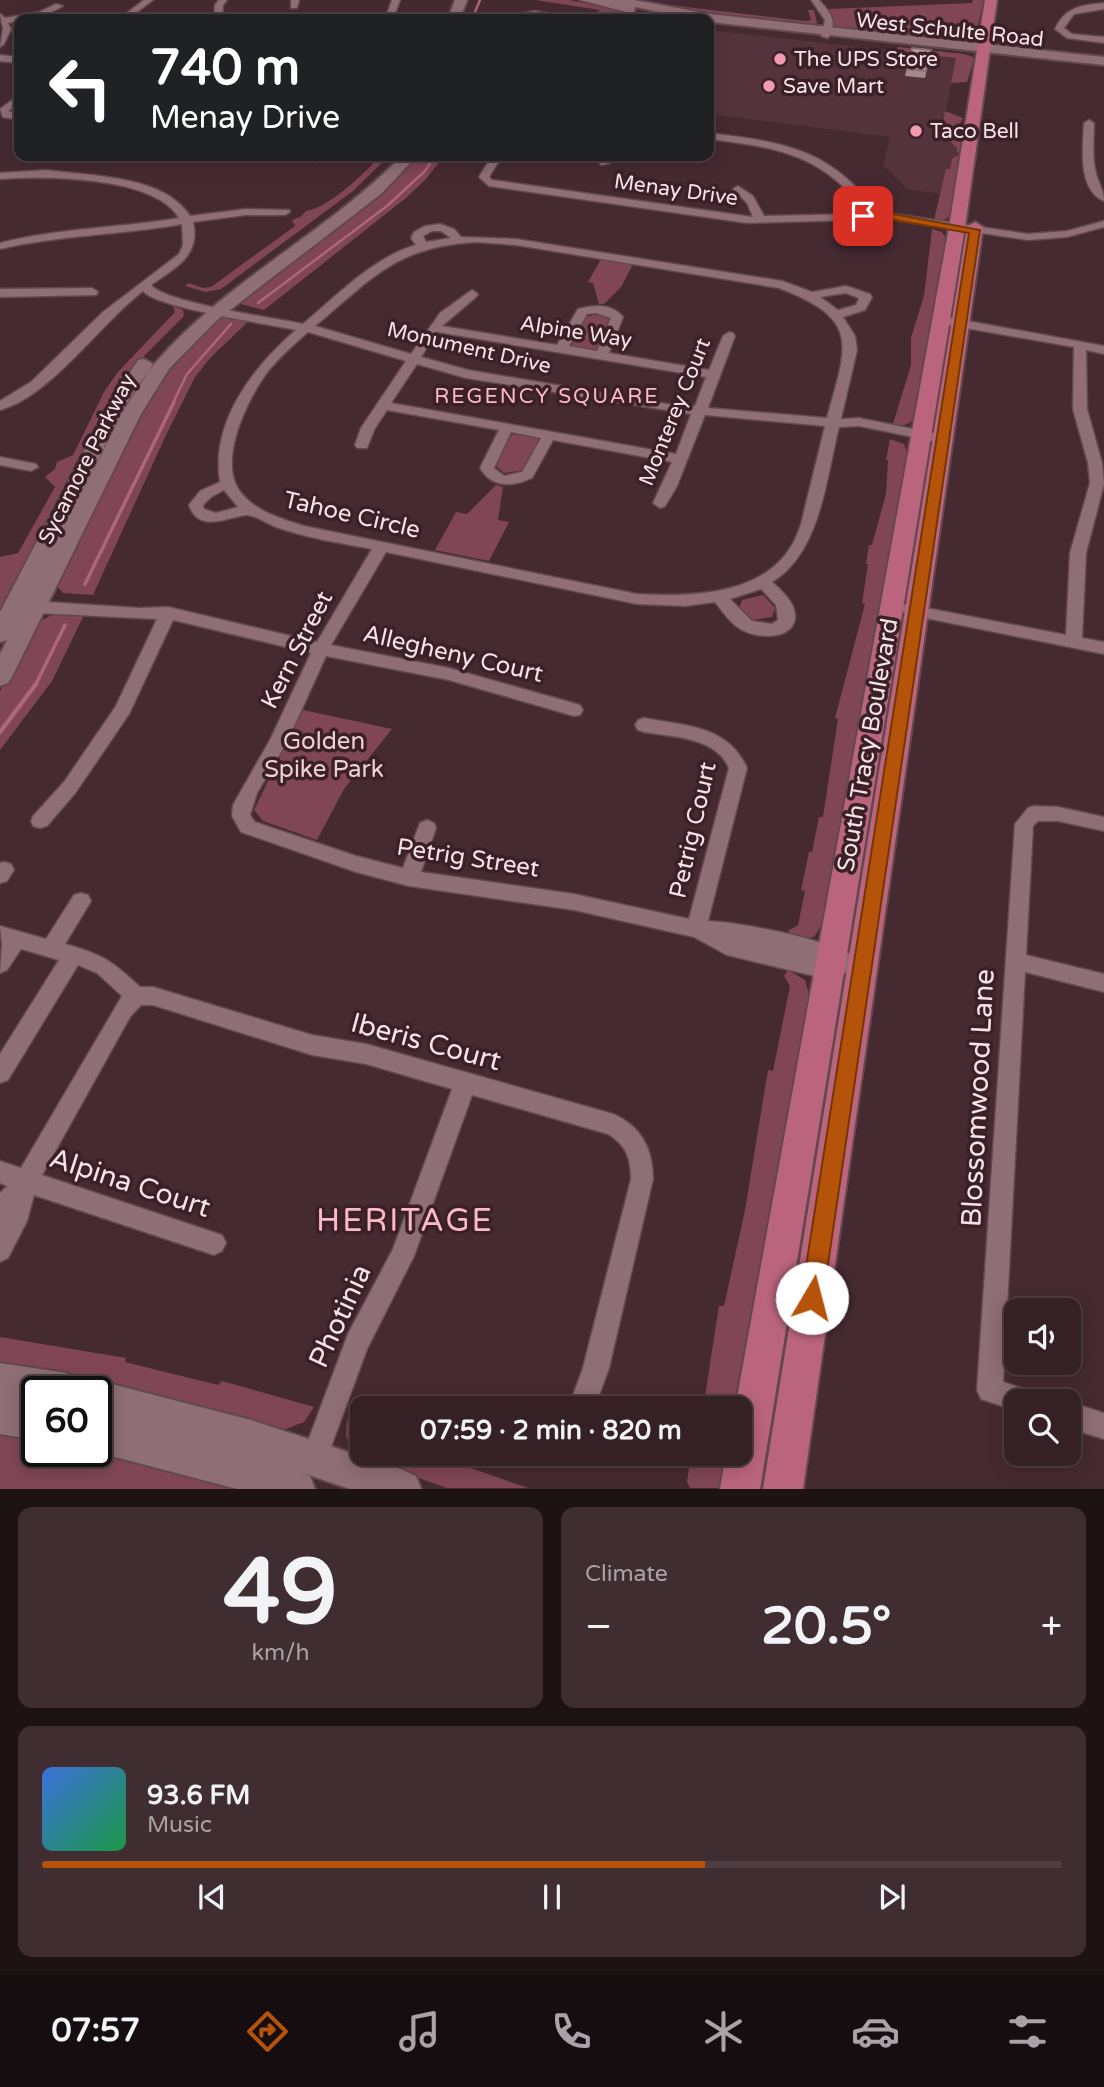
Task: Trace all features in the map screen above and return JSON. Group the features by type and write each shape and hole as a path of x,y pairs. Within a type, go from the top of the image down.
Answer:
{"main road":[{"path":"586,0 643,14"},
{"name":"West Schulte Road","path":"615,0 682,14"},
{"name":"South Tracy Boulevard","path":"783,1489 862,971 904,608 928,437 951,322 995,43 1005,0"},
{"name":"West Schulte Road","path":"714,19 822,33"},
{"name":"West Schulte Road","path":"714,23 995,43 1104,61"},
{"name":"West Schulte Road","path":"995,43 1104,66"},
{"name":"Sycamore Parkway","path":"0,677 147,388 173,352 214,306 369,183 389,161"},
{"name":"Sycamore Parkway","path":"0,635 125,391 162,344 376,191 405,161"},
{"name":"South Tracy Boulevard","path":"740,1489 830,963 904,608"},
{"path":"0,1381 21,1384"},
{"path":"112,1402 218,1427 315,1457 403,1489"},
{"path":"0,1416 21,1419"},
{"path":"112,1438 219,1465 297,1489"}],"street":[{"path":"130,14 149,0"},
{"path":"817,2 822,33"},
{"path":"41,14 59,6"},
{"path":"1103,6 1075,8 1063,19 1059,29 1070,36 1104,40"},
{"path":"0,44 7,33 2,19"},
{"path":"14,102 4,113 14,116"},
{"path":"1089,123 1088,174 1091,183 1104,198"},
{"path":"714,137 786,148 819,160 833,169 854,191 863,207 862,232"},
{"name":"Menay Drive","path":"494,161 486,173 486,180 497,185 759,220 863,216 1010,236 1049,236 1104,224"},
{"path":"0,176 47,173 147,188 172,199 186,219 191,234 190,245 184,256 122,302 55,371 0,406"},
{"path":"738,189 748,195 757,208 759,220"},
{"path":"0,246 50,235 102,233 246,211 285,212"},
{"name":"Tahoe Circle","path":"458,240 516,242 743,276 768,281 811,296 836,315 849,336 851,350 805,535 791,559 763,582 720,598 665,601 637,598 277,523 248,508 227,484 223,470 226,444 249,390 273,358 383,264 423,246 458,240"},
{"name":"Monument Drive","path":"145,285 152,294 307,328 413,360 493,379 698,412 834,423 857,430 928,437"},
{"path":"811,296 844,289 854,290 866,298 861,307 836,315"},
{"path":"0,293 92,292"},
{"path":"362,445 368,428 434,328 444,316 472,294"},
{"path":"561,349 582,312 597,308 607,310 617,317 601,356"},
{"path":"951,322 1104,350"},
{"name":"Alpine Way","path":"434,328 712,374"},
{"name":"Monterey Court","path":"660,503 729,336"},
{"path":"1074,642 1078,553 1100,484 1080,409 1080,345"},
{"path":"383,405 680,459"},
{"path":"507,427 487,468 497,479 509,481 527,475 549,435"},
{"path":"0,461 31,467"},
{"path":"227,484 207,492 199,499 196,505 198,511 214,518 231,517 248,508"},
{"name":"Kern Street","path":"241,816 242,805 249,790 278,742 321,649 382,546"},
{"path":"720,598 744,624 763,632 776,630 788,618 786,610 763,582"},
{"name":"Allegheny Court","path":"16,602 139,614 167,613 321,649 449,674 574,710"},
{"path":"904,608 1104,648"},
{"path":"40,821 70,787 123,709 167,613"},
{"name":"Petrig Court","path":"644,725 713,740 728,748 736,757 738,768 696,929"},
{"name":"Blossomwood Lane","path":"1004,1395 990,1390 1024,824 1034,813 1058,814 1104,824"},
{"name":"Petrig Street","path":"241,816 248,827 265,834 408,878 574,902 696,929 727,946 862,971"},
{"path":"408,878 426,828"},
{"path":"51,948 81,901"},
{"path":"0,964 8,937 51,948 104,967 136,996 123,1010 27,1180 0,1211"},
{"path":"0,1073 73,955"},
{"path":"1016,961 1104,983"},
{"name":"Iberis Court","path":"136,996 153,996 312,1045 366,1054 614,1125 626,1132 643,1160 642,1179 596,1368 586,1396"},
{"name":"Photinia","path":"315,1457 357,1343 402,1256 465,1083"},
{"name":"Alpina Court","path":"0,1172 214,1242"},
{"path":"0,1250 15,1221 27,1180"},
{"path":"1081,1419 1104,1426"}],"shaded area":[{"path":"714,31 956,58 941,134 961,153 956,156 950,169 946,169 942,194 907,189 883,165 890,137 714,115"}],"green space":[{"path":"535,0 569,0 639,14 595,14 600,10"},
{"path":"628,0 805,21 811,20 808,10 814,10 817,23 809,26 706,14"},
{"path":"973,0 984,0 974,40 970,43 835,28 829,9 972,3"},
{"path":"898,47 973,57 967,82 951,83 956,58 894,51"},
{"path":"945,111 963,118 957,137 962,144 961,153 941,134"},
{"path":"960,156 950,216 944,220 934,220 946,169 950,169 952,159"},
{"path":"375,161 384,161 353,191 221,289 205,292 185,286 189,283 203,288 211,287 295,226 292,220 325,204"},
{"path":"411,161 440,161 406,198 264,310 241,304 241,301 392,183"},
{"path":"932,229 942,232 946,238 913,419 907,424 896,425 893,424 911,365 911,338 924,296"},
{"path":"601,259 633,264 621,287 604,304 599,304 593,283 588,282"},
{"path":"173,306 183,310 184,316 140,360 0,617 0,557 18,553 55,487 45,477 55,469 57,462 73,455 104,392 118,372 175,312"},
{"path":"600,314 611,321 600,345 595,350 571,346 585,317"},
{"path":"218,318 249,321 211,357 195,377 93,595 63,593 56,585 143,406 165,371"},
{"path":"514,434 538,438 538,443 524,470 504,473 494,464 508,438"},
{"path":"890,439 904,444 907,452 822,924 814,937 801,940 787,937 789,930 798,925 805,891 801,890 809,852 812,852 819,817 823,817 838,719 835,718 865,604 862,603 869,545 872,545 886,494 886,460"},
{"path":"496,485 503,487 498,520 509,522 489,561 435,550 456,512 467,514"},
{"path":"763,595 775,608 772,617 753,620 739,609 742,600"},
{"path":"54,614 84,615 52,681 0,750 0,691 38,622"},
{"name":"Golden Spike Park","path":"303,710 392,729 344,789 317,840 263,821 254,810"},
{"path":"788,970 805,980 809,994 735,1396 705,1396 719,1306 724,1306 745,1210 768,1070 773,1071 790,986 784,976"},
{"path":"0,1337 126,1358 125,1362 218,1385 222,1381 314,1407 304,1422 283,1430 112,1387 112,1376 58,1376 0,1368"},
{"path":"347,1420 350,1422 350,1446 346,1436"},
{"path":"0,1432 21,1435 21,1467 112,1467 112,1455 236,1489 0,1489"},
{"path":"384,1466 465,1466 528,1488 447,1488"},
{"path":"689,1466 723,1466 719,1488 690,1488 687,1482"}],"building":[{"path":"912,48 931,50 926,71 907,69"}],"waterway":[{"path":"474,14 480,0"},
{"path":"258,303 387,206 425,171 432,161"},
{"path":"173,403 187,374 231,324"},
{"path":"85,584 174,402"},
{"path":"36,684 65,625"},
{"path":"0,732 36,684"}],"place":[{"name":"The UPS Store","path":"780,59"},
{"name":"Save Mart","path":"769,86"},
{"name":"Taco Bell","path":"916,131"}],"district":[{"name":"REGENCY SQUARE","path":"547,396"},
{"name":"HERITAGE","path":"405,1221"}],"route":[{"path":"812,1298 974,230 888,216 863,216"}]}
